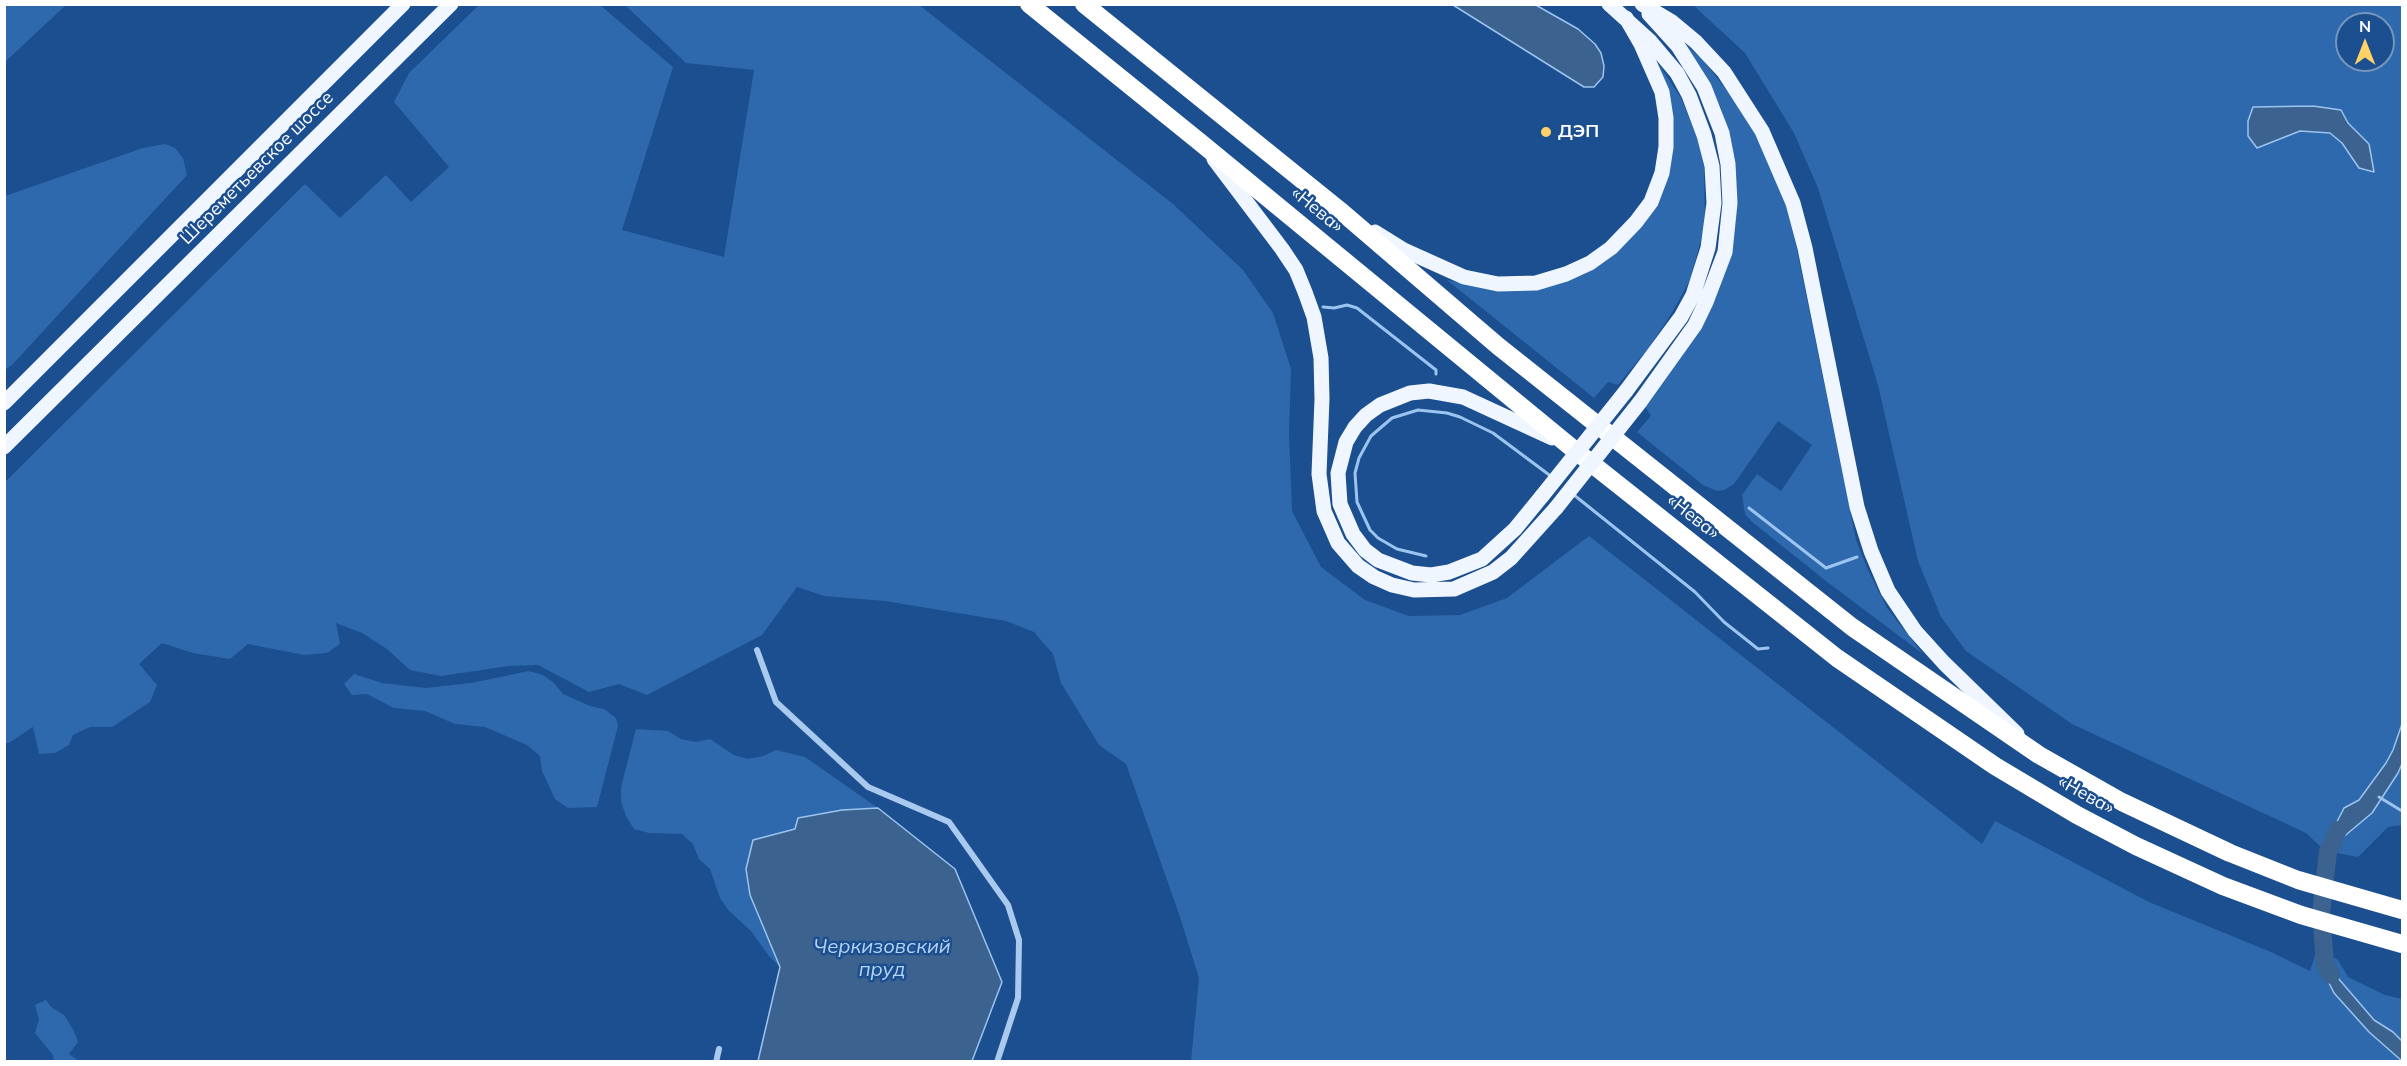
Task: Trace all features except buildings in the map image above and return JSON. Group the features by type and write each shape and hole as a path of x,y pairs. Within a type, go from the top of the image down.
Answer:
{"highway":[{"name":"«Нева»","path":"1029,4 1572,448 1837,658 1995,766 2077,815 2136,846 2223,886 2301,915 2403,944"},
{"name":"«Нева»","path":"1084,4 1342,213 1498,346 1852,627 2039,755 2122,802 2182,832 2298,880 2403,910"}],"main road":[{"name":"Шереметьевское шоссе","path":"69,339 403,4"},
{"name":"Шереметьевское шоссе","path":"4,447 451,4"},
{"path":"1572,448 1463,397 1429,391 1410,393 1394,398 1366,415 1346,442 1338,473 1340,504 1353,534 1378,560 1412,573 1431,574 1449,572 1482,559 1515,529 1626,391 1681,317 1693,295 1708,248 1714,203 1712,166 1704,135 1689,95 1677,73 1650,41 1609,4"},
{"path":"1201,143 1296,270 1314,317 1321,358 1320,493 1330,527 1348,555 1374,577 1392,585 1414,590 1454,589 1493,572 1511,558 1556,508 1640,402 1695,325 1725,252 1730,203 1728,164 1722,132 1704,87 1678,46 1640,4"},
{"path":"1640,4 1671,22 1696,42 1724,72 1747,104 1780,168 1793,203 1805,248 1857,507 1871,551 1888,591 1915,631 1944,663 2039,755"},
{"path":"1342,213 1404,250 1464,277 1498,284 1536,283 1566,274 1597,258 1611,248 1636,222 1651,202 1662,172 1666,147 1666,118 1662,92 1641,44 1626,18"},
{"path":"4,388 23,376 69,339"},
{"path":"4,403 69,339"}],"street":[{"path":"757,650 776,702 868,786 949,822 1008,905 1019,940 1018,998 998,1062"},
{"path":"716,1062 719,1050"}],"shaded area":[{"path":"5,4 66,4 66,5 5,62"},
{"path":"479,5 600,5 673,67 622,230 724,257 754,70 686,63 625,5 919,5 1173,204 1243,270 1273,313 1291,369 1289,434 1292,511 1321,567 1365,600 1409,616 1460,615 1507,598 1589,536 1982,844 1995,821 2149,902 2271,952 2310,971 2317,949 2321,968 2369,1032 2402,1061 1191,1061 1199,978 1178,911 1126,764 1099,745 1061,683 1053,654 1034,632 1006,621 885,601 824,596 797,587 762,635 647,695 619,684 589,692 538,665 509,666 441,676 410,670 387,649 362,633 336,623 340,644 327,653 304,655 248,644 230,659 193,653 162,643 139,664 157,685 150,702 112,727 90,727 73,735 69,745 55,753 39,754 33,727 9,743 5,743 5,482 305,184 340,218 386,175 411,202 449,167 394,102 409,73"},
{"path":"1693,5 2402,5 2402,724 2386,763 2359,800 2344,808 2323,849 2306,833 2072,724 1966,651 1941,617 1918,561 1878,385 1818,188 1794,133 1745,53","holes":["2253,107 2341,110 2348,123 2369,144 2373,172 2359,168 2342,143 2330,133 2300,131 2257,148"]},
{"path":"1681,40 1703,60 1741,109 1756,134 1786,205 1856,540 1887,608 1923,654 1826,581 1745,514 1742,495 1757,474 1781,491 1812,445 1778,421 1734,484 1717,491 1703,485 1637,432 1651,416 1645,406 1731,253 1735,226 1737,202 1728,132 1721,108"},
{"path":"1652,54 1681,98 1697,137 1704,167 1705,225 1690,280 1673,311 1650,346 1618,385 1608,382 1594,398 1447,280 1485,289 1509,291 1554,285 1594,269 1629,240 1646,221 1667,174"},
{"path":"165,144 175,148 183,158 187,175 5,370 5,196 143,148"},
{"path":"529,671 543,675 563,694 590,706 604,709 616,718 618,726 597,807 568,808 555,799 542,771 540,756 527,745 485,727 455,724 425,711 394,708 367,694 352,695 344,684 354,674 382,683 426,688 471,683"},
{"path":"636,729 668,731 681,739 696,742 710,739 734,755 748,759 776,750 805,757 878,808 842,810 796,829 746,869 750,895 780,967 751,931 729,911 720,898 710,869 699,859 693,844 682,834 649,833 634,829 626,816 621,802 621,787"},
{"path":"2402,764 2402,825 2388,827 2358,857 2332,852 2341,839 2372,813"},
{"path":"2329,954 2338,960 2348,977 2385,995 2402,999 2402,1041 2393,1032 2374,1020 2338,978 2331,966"},
{"path":"46,1000 51,1007 64,1015 73,1029 78,1042 69,1054 79,1061 54,1061 53,1055 35,1033 39,1019 35,1005"}],"water":[{"path":"1534,4 1578,29 1595,44 1601,53 1604,66 1603,77 1594,87 1584,87 1453,5"},
{"path":"2313,106 2341,110 2348,123 2369,144 2374,172 2359,168 2342,143 2330,133 2300,131 2257,148 2248,136 2248,121 2253,107"},
{"path":"2402,724 2402,764 2398,773 2372,813 2341,839 2332,852 2323,849 2344,808 2359,800 2386,763"},
{"name":"Черкизовский пруд","path":"878,808 955,869 1002,982 972,1061 758,1061 780,967 750,895 746,869 753,840 795,829 798,818 842,810"},
{"path":"2317,949 2329,954 2331,966 2338,978 2374,1020 2393,1032 2402,1041 2402,1061 2369,1032 2334,993 2321,967"}],"waterway":[{"path":"1323,307 1334,308 1347,305 1357,308 1436,370 1436,374"},
{"path":"1426,556 1397,549 1378,538 1370,530 1357,502 1355,473 1359,458 1371,436 1392,418 1418,410 1447,413 1460,417 1493,433 1552,477"},
{"path":"1574,495 1695,592 1724,622 1758,649 1768,648"},
{"path":"1749,508 1826,568 1857,557"},
{"path":"2379,797 2402,811"},
{"path":"2331,975 2325,963 2321,913 2328,852 2338,830"}],"place":[{"name":"ДЭП","path":"1546,132"}]}
